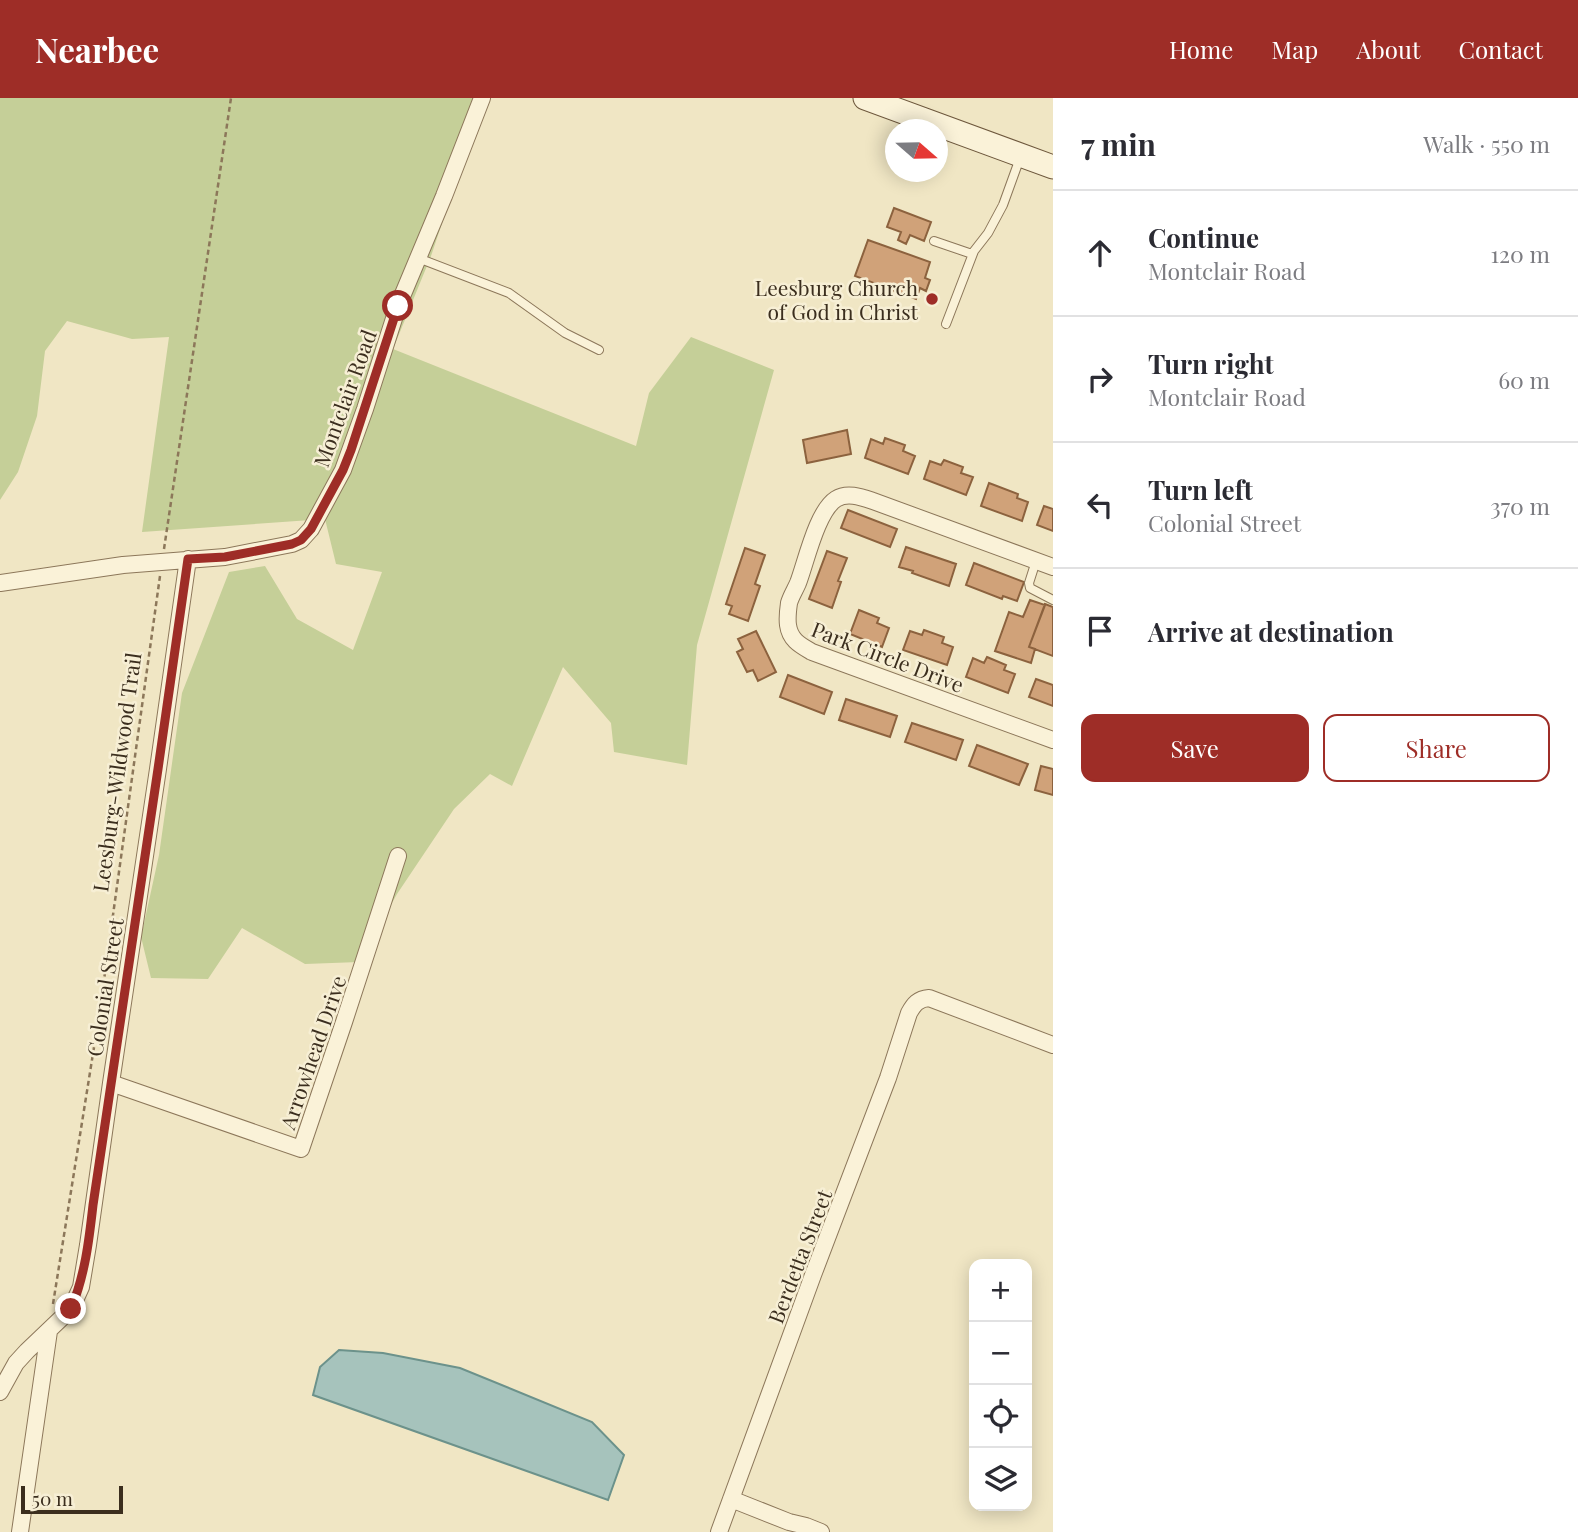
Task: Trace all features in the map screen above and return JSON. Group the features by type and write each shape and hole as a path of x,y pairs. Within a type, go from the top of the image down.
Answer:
{"street":[{"name":"Montclair Road","path":"0,583 162,561 225,557 301,540 311,529 343,470 398,306 482,98"},
{"path":"872,99 1053,167"},
{"name":"Park Circle Drive","path":"1053,567 873,501 855,495 843,496 828,506 819,522 787,614 792,638 812,652 1053,740"},
{"name":"Colonial Street","path":"0,1392 16,1363 71,1309 81,1287 188,559"},
{"name":"Arrowhead Drive","path":"111,1083 301,1149 398,856"},
{"name":"Berdetta Street","path":"719,1532 914,1004 929,998 1053,1045"},
{"path":"20,1532 49,1331"},
{"path":"731,1499 821,1532"}],"lane":[{"path":"946,324 972,254 988,233 1003,205 1021,155"},
{"path":"934,241 972,254"},
{"path":"418,258 509,293 565,333 599,350"},
{"path":"1036,561 1030,588 1053,600"}],"path":[{"name":"Leesburg-Wildwood Trail","path":"53,1304 99,1016 162,561 231,98"}],"green space":[{"path":"0,98 484,98 431,256 393,349 636,446 649,393 691,337 774,370 697,645 687,765 614,752 611,723 563,667 512,786 490,774 454,809 397,894 359,962 305,964 242,928 208,979 151,978 141,937 159,855 182,693 229,572 265,566 297,619 353,650 382,572 336,564 325,519 142,532 169,337 132,339 67,321 45,351 37,416 18,472 0,500"}],"water":[{"path":"339,1350 383,1353 460,1368 592,1422 624,1455 608,1500 313,1395 320,1367"}],"building":[{"path":"894,208 931,222 924,241 910,235 906,244 898,240 901,232 887,227"},
{"path":"868,240 930,262 925,278 930,280 926,291 920,288 916,299 855,276"},
{"path":"847,430 851,454 807,463 803,440"},
{"path":"885,438 905,445 903,451 915,456 908,474 865,458 871,439 883,444"},
{"path":"944,460 963,467 961,473 973,477 966,495 924,479 930,461 941,465"},
{"path":"989,483 1018,494 1017,498 1028,502 1022,521 981,506"},
{"path":"1044,506 1053,509 1053,531 1037,525"},
{"path":"848,510 897,529 890,547 841,528"},
{"path":"906,547 956,564 949,586 899,567"},
{"path":"745,548 765,555 755,584 760,586 748,621 729,614 732,606 726,604"},
{"path":"827,551 847,558 832,608 809,599"},
{"path":"974,563 1024,582 1017,601 1003,596 1002,599 966,585"},
{"path":"1030,600 1045,605 1029,647 1035,649 1031,663 995,651 1009,612 1023,617"},
{"path":"1045,604 1053,607 1053,656 1029,647"},
{"path":"859,610 879,618 877,623 889,628 882,647 850,634"},
{"path":"924,630 944,637 942,643 953,647 947,665 903,650 910,631 922,635"},
{"path":"756,631 776,672 758,681 753,670 747,672 737,652 743,649 738,639"},
{"path":"987,657 1006,665 1004,670 1015,674 1008,693 966,677 973,658 984,663"},
{"path":"788,675 832,692 824,714 780,697"},
{"path":"1036,679 1053,685 1053,706 1029,697"},
{"path":"846,699 897,716 890,737 839,720"},
{"path":"912,723 963,740 956,760 905,742"},
{"path":"977,745 1028,764 1019,785 969,766"},
{"path":"1041,766 1053,769 1053,795 1035,790"}],"place":[{"name":"Leesburg Church of God in Christ","path":"932,299"}],"route":[{"path":"71,1309 81,1287 88,1245 188,559 225,557 292,544 301,540 311,529 351,450 398,306"}]}
